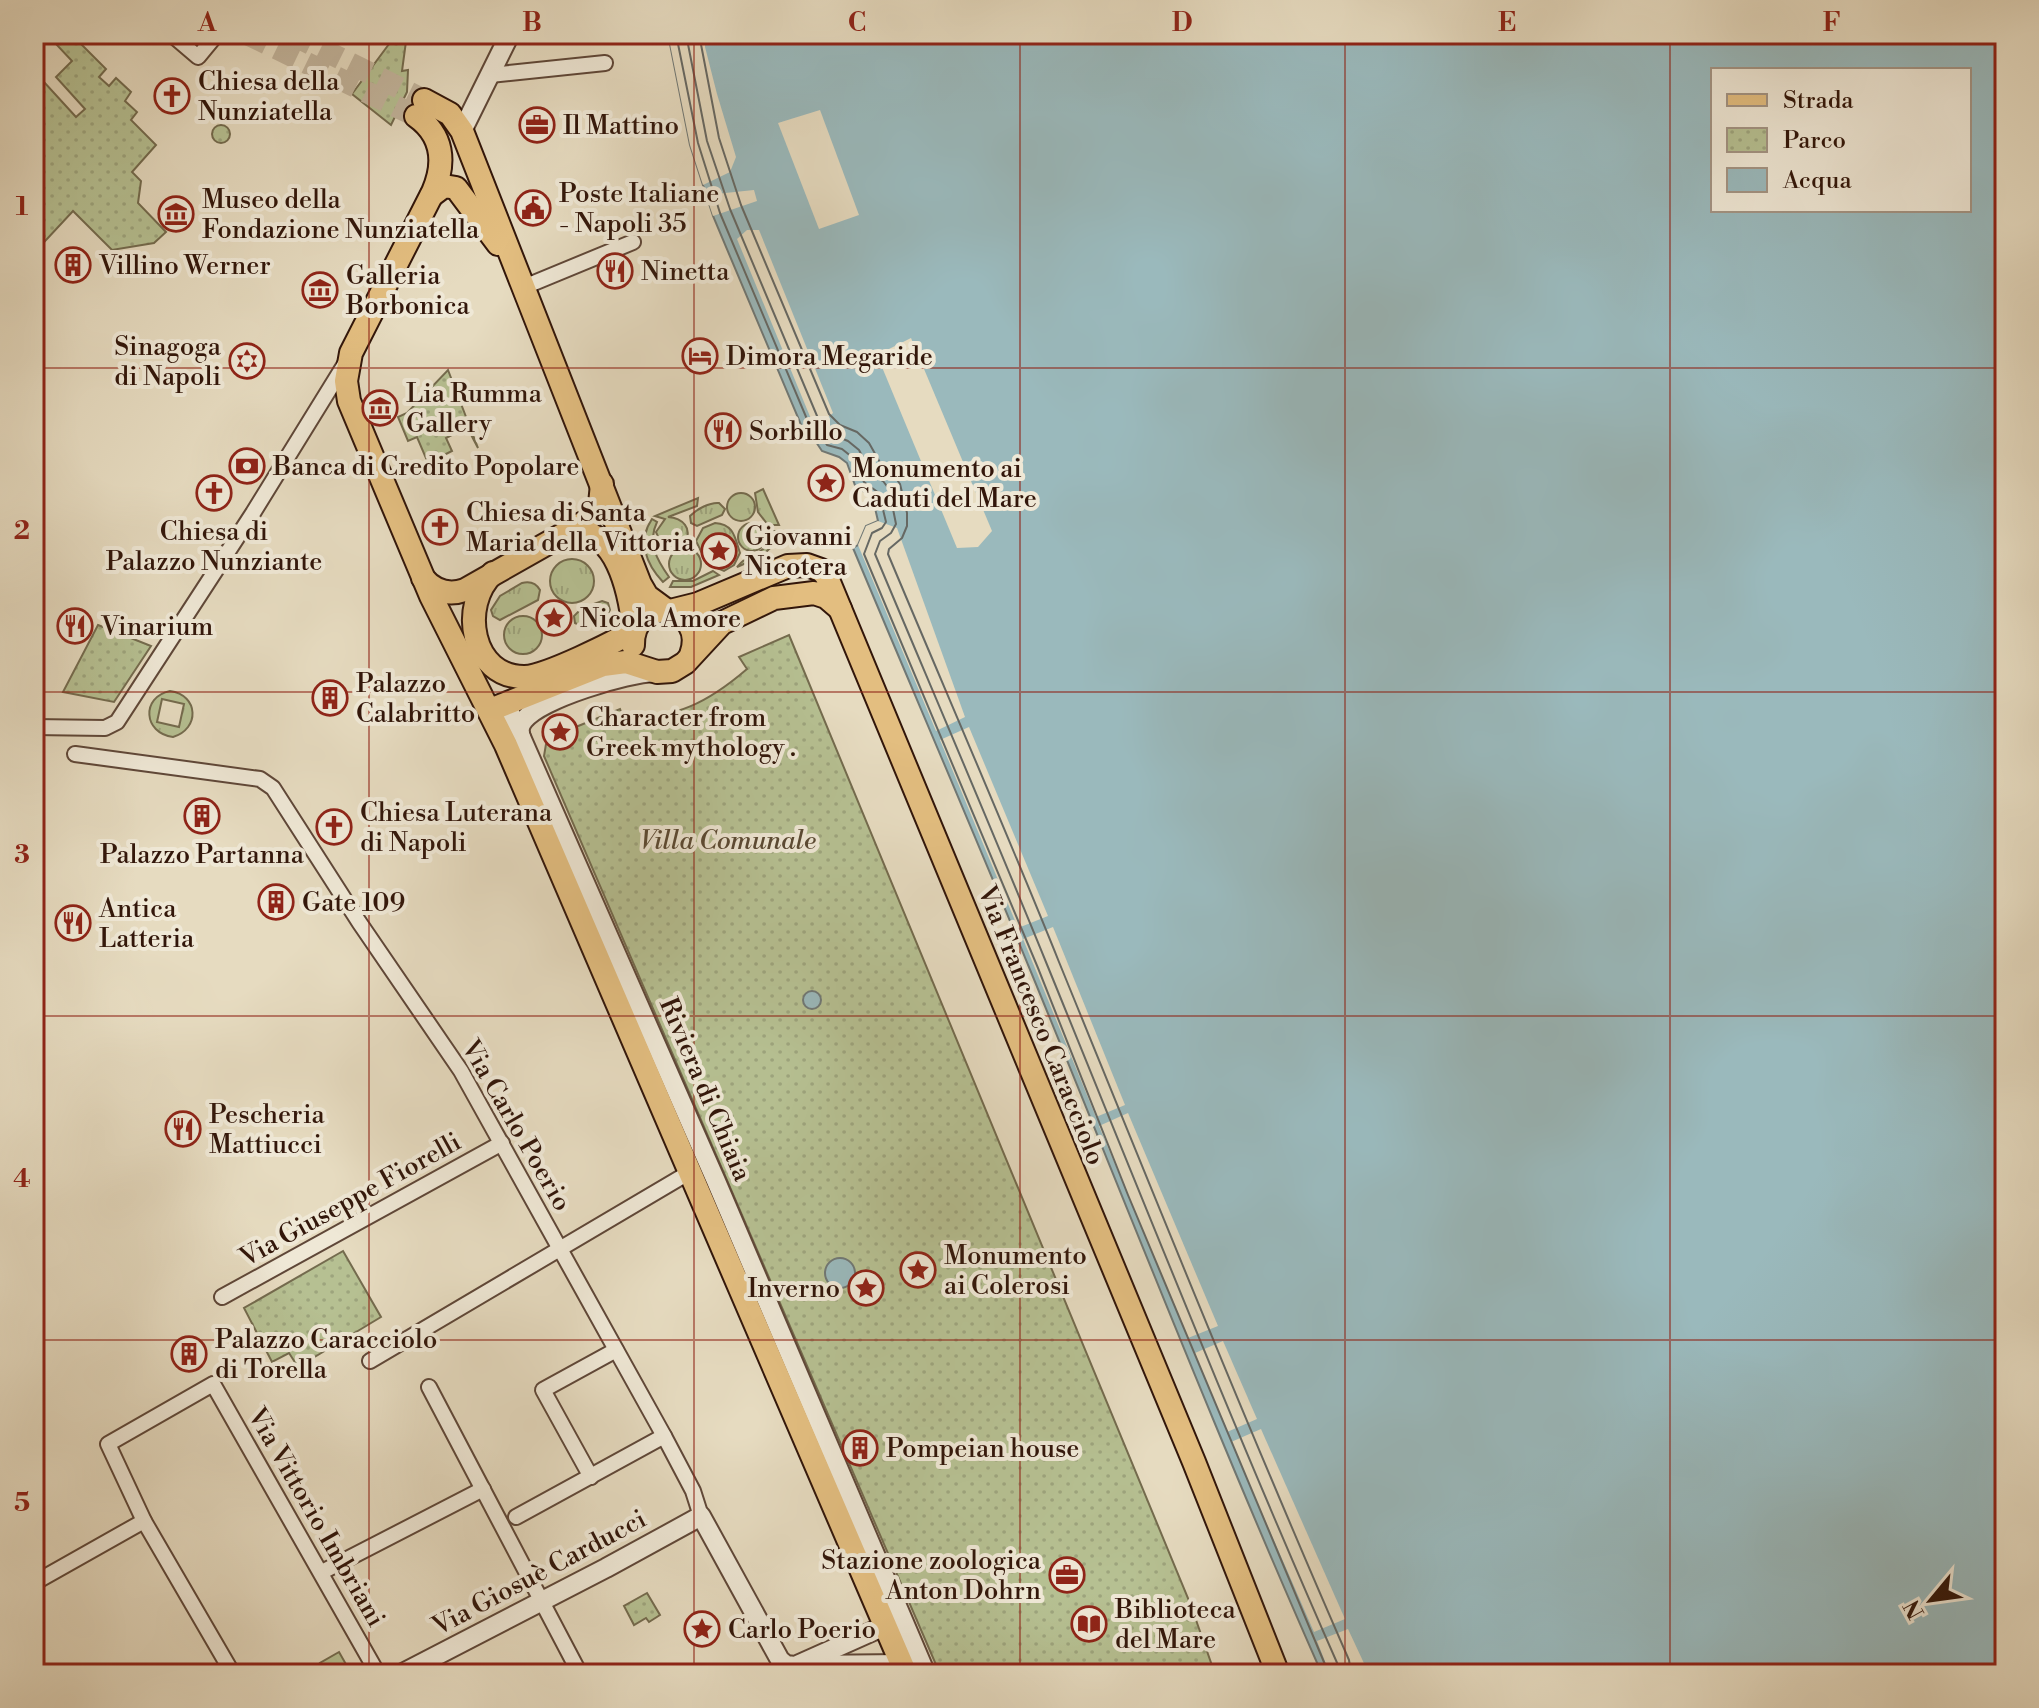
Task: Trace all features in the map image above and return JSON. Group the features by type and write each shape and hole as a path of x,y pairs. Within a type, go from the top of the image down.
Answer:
{"main road":[{"path":"498,706 423,578 349,401 346,381 351,353 432,195 441,169 441,150 420,108 450,114 462,131 642,588 647,596 684,618 694,640 691,655"},
{"path":"432,195 444,186 457,188 521,279"},
{"path":"423,578 435,589 453,594 465,590 587,521 601,500 602,484"},
{"path":"566,532 586,531 603,541 625,583 635,654 644,666 655,671"},
{"name":"Via Francesco Caracciolo","path":"668,611 698,604 788,566 802,565 824,572 1194,1462 1278,1674"},
{"path":"493,573 478,595 472,616 498,706"},
{"path":"498,706 518,701 603,665 626,662 655,671 677,669 722,623 774,598 814,593 826,597 840,609"},
{"path":"498,706 521,683 600,649 634,630 647,615 668,611"},
{"path":"486,657 508,674 521,677 538,674"},
{"name":"Riviera di Chiaia","path":"498,706 690,1172 894,1620 904,1669"}],"street":[{"path":"171,34 198,57 217,34"},
{"path":"462,131 510,34"},
{"path":"490,75 605,63"},
{"path":"521,279 633,242"},
{"path":"34,727 109,727 117,722 351,353"},
{"path":"521,738 523,722 541,708 599,683 655,671"},
{"name":"Riviera di Chiaia","path":"498,706 521,738 583,875 894,1620 926,1674"},
{"name":"Via Carlo Poerio","path":"75,754 260,779 273,788 359,922 461,1071 664,1436 693,1491 701,1516"},
{"name":"Via Giuseppe Fiorelli","path":"222,1297 502,1143"},
{"path":"370,1361 690,1172"},
{"path":"591,1477 543,1390 616,1350"},
{"name":"Via Vittorio Imbriani","path":"144,1521 108,1444 213,1384 378,1674"},
{"path":"429,1387 580,1674"},
{"path":"516,1517 664,1436"},
{"path":"322,1572 483,1489"},
{"path":"701,1516 780,1660 786,1665 795,1670 904,1669"},
{"name":"Via Giosuè Carducci","path":"401,1674 701,1516"},
{"path":"34,1583 144,1521 233,1674"},
{"path":"795,1670 894,1620"}],"green space":[{"path":"65,34 71,34 106,69 99,77 109,86 116,78 131,92 125,101 137,112 131,120 156,145 132,172 141,181 138,203 166,232 154,243 112,250 73,211 34,253 34,71 76,117 85,109 56,77 72,61 56,44"},
{"path":"375,34 407,34 402,71 408,70 407,92 391,125 352,94 389,44"},
{"path":"221,125 230,134 221,143 212,134"},
{"path":"448,370 478,448 467,427 446,438 452,451 428,463 417,437 408,441 398,417 407,413"},
{"path":"763,489 779,525 768,525 758,512 755,493"},
{"path":"741,493 751,497 755,507 751,517 741,521 731,517 727,507 731,497"},
{"path":"698,498 697,506 668,517 678,519 685,525 688,533 684,544 673,549 662,546 656,532 665,519 655,516"},
{"path":"719,503 725,509 722,515 697,526 691,523 690,516 696,511"},
{"path":"652,519 657,522 653,537 655,551 669,577 663,582 648,560 644,544"},
{"path":"715,523 730,529 740,553 734,565 724,571 707,564 696,541 703,528"},
{"path":"752,523 762,527 766,537 762,547 752,551 742,547 738,537 742,527"},
{"path":"772,531 780,531 769,550 737,567 762,550"},
{"path":"685,548 696,553 701,564 696,575 685,580 674,575 669,564 674,553"},
{"path":"572,559 587,566 594,581 587,596 572,603 557,596 550,581 557,566"},
{"path":"713,571 719,575 691,587 670,587 673,581 693,581"},
{"path":"530,582 537,586 540,590 538,600 500,620 493,616 491,610 500,596 522,583"},
{"path":"602,601 608,603 610,610 604,621 585,628 575,623 574,616 582,608"},
{"path":"523,616 537,621 542,635 537,649 523,654 509,649 504,635 509,621"},
{"path":"98,625 151,646 114,702 63,692"},
{"name":"Villa Comunale","path":"789,635 1190,1603 1215,1674 940,1674 544,756 546,744 561,733 620,709 625,722 661,716 704,700 747,669 739,657"},
{"path":"170,691 180,694 191,705 192,720 182,733 173,737 156,729 149,715 154,700","holes":["162,699 184,704 179,727 157,722"]},
{"path":"343,1251 381,1317 298,1367 289,1353 272,1362 244,1308"},
{"path":"647,1593 660,1615 649,1622 646,1618 634,1625 624,1606"},
{"path":"339,1652 347,1666 326,1674 320,1663"}],"water":[{"path":"668,34 2005,34 2005,1674 1322,1674 1210,1412 1009,919 853,548 858,545 866,526 878,521 872,495 856,488 847,463 822,451 816,442 807,439 713,216 690,145"},
{"path":"812,991 821,1000 812,1009 803,1000"},
{"path":"840,1258 846,1259 854,1267 854,1279 846,1287 840,1288 834,1287 826,1279 825,1273 826,1267 834,1259"}],"pier":[{"path":"668,34 705,34 705,47 736,157 730,172 703,185 690,145"},
{"path":"820,110 859,215 819,229 778,123"},
{"path":"754,190 757,201 713,216 706,195"},
{"path":"747,230 759,230 833,413 824,421 811,419 737,239"},
{"path":"911,338 992,531 978,547 957,548 877,355"},
{"path":"878,521 897,528 965,717 936,731 858,545 866,526"},
{"path":"969,727 1048,916 1018,928 940,740"},
{"path":"1053,927 1125,1105 1096,1117 1023,939"},
{"path":"1128,1113 1218,1326 1188,1338 1099,1126"},
{"path":"1223,1341 1257,1419 1227,1432 1195,1353"},
{"path":"1261,1429 1345,1619 1314,1632 1231,1442"},
{"path":"1348,1629 1369,1674 1330,1674 1317,1641"}],"tunnel":[{"path":"247,34 416,116"},
{"path":"291,34 424,100"}],"place":[{"name":"Chiesa della Nunziatella","path":"172,96"},
{"name":"Il Mattino","path":"537,125"},
{"name":"Poste Italiane - Napoli 35","path":"533,208"},
{"name":"Museo della Fondazione Nunziatella","path":"176,214"},
{"name":"Villino Werner","path":"73,265"},
{"name":"Ninetta","path":"615,271"},
{"name":"Galleria Borbonica","path":"320,290"},
{"name":"Dimora Megaride","path":"700,356"},
{"name":"Sinagoga di Napoli","path":"247,361"},
{"name":"Lia Rumma Gallery","path":"380,408"},
{"name":"Sorbillo","path":"723,431"},
{"name":"Banca di Credito Popolare","path":"247,466"},
{"name":"Monumento ai Caduti del Mare","path":"826,483"},
{"name":"Chiesa di Palazzo Nunziante","path":"214,493"},
{"name":"Chiesa di Santa Maria della Vittoria","path":"440,527"},
{"name":"Giovanni Nicotera","path":"719,551"},
{"name":"Nicola Amore","path":"554,618"},
{"name":"Vinarium","path":"75,626"},
{"name":"Palazzo Calabritto","path":"330,698"},
{"name":"Character from Greek mythology .","path":"560,732"},
{"name":"Palazzo Partanna","path":"202,816"},
{"name":"Chiesa Luterana di Napoli","path":"334,827"},
{"name":"Gate 109","path":"276,902"},
{"name":"Antica Latteria","path":"73,923"},
{"name":"Pescheria Mattiucci","path":"183,1129"},
{"name":"Monumento ai Colerosi","path":"918,1270"},
{"name":"Inverno","path":"866,1288"},
{"name":"Palazzo Caracciolo di Torella","path":"189,1354"},
{"name":"Pompeian house","path":"860,1448"},
{"name":"Stazione zoologica Anton Dohrn","path":"1067,1575"},
{"name":"Biblioteca del Mare","path":"1089,1624"},
{"name":"Carlo Poerio","path":"702,1629"}]}
